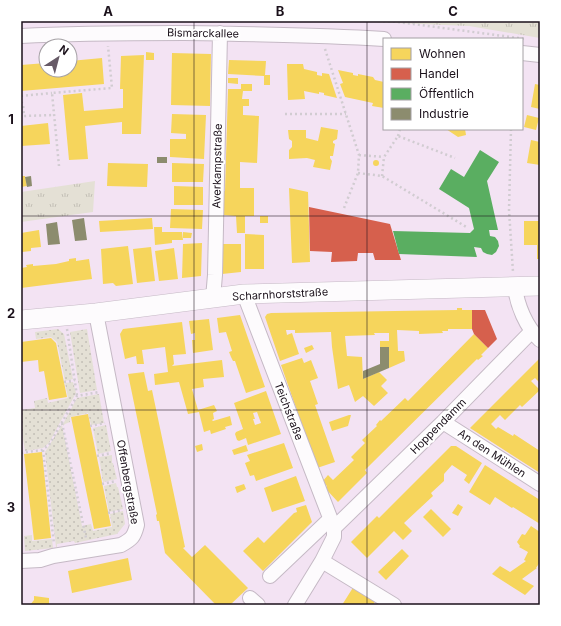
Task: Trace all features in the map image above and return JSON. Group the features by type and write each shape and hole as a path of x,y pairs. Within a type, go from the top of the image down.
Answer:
{"street":[{"name":"Bismarckallee","path":"21,36 71,33 220,33 383,39"},
{"name":"Averkampstraße","path":"213,298 215,275 220,33"},
{"path":"523,53 540,55"},
{"name":"Hoppendamm","path":"270,576 332,523 444,422 536,336 516,299 515,286"},
{"name":"Scharnhorststraße","path":"21,320 96,313 244,294 540,286"},
{"name":"Teichstraße","path":"244,294 332,523"},
{"name":"Offenbergstraße","path":"21,561 40,560 121,545 134,536 138,525 96,313"},
{"name":"An den Mühlen","path":"444,422 540,484"},
{"path":"295,605 322,561 334,537 332,523"},
{"path":"322,561 394,605"}],"path":[{"path":"378,21 398,22 518,38"},
{"path":"21,96 112,88 107,33"},
{"path":"523,39 533,40"},
{"path":"325,49 359,155 358,173 344,208"},
{"path":"52,93 59,166"},
{"path":"21,102 24,116 54,114"},
{"path":"285,114 346,114"},
{"path":"382,176 384,157 398,136 400,130"},
{"path":"511,130 509,210 512,265 515,286"},
{"path":"398,136 455,158"},
{"path":"359,155 384,157"},
{"path":"358,173 382,176 468,228"},
{"path":"21,453 43,450 49,445 77,396 66,327"},
{"path":"64,382 75,380"},
{"path":"77,396 111,389"},
{"path":"62,423 88,551"},
{"path":"43,450 47,495 56,556"}],"green space":[{"path":"346,21 540,21 540,38 469,26"},
{"path":"95,181 93,212 21,222 21,192"},
{"path":"58,329 64,334 73,379 65,381 57,342 51,337 36,339 35,332"},
{"path":"87,329 97,390 80,393 70,332"},
{"path":"73,382 76,393 49,443 43,448 25,451 21,427 21,410 35,408 34,401 47,398 48,403 68,398 65,383"},
{"path":"99,394 104,423 91,425 88,413 70,417 70,422 63,426 77,398"},
{"path":"62,425 82,526 91,524 93,531 112,527 110,514 123,511 125,524 117,534 75,543 74,541 57,544 56,547 45,452"},
{"path":"106,425 111,451 98,454 93,428"},
{"path":"112,455 112,463 117,479 103,482 99,457"},
{"path":"116,483 123,509 109,512 104,486"},
{"path":"32,535 32,541 52,539 53,548 25,551 24,536"}],"building: Wohnen":[{"path":"146,52 154,53 154,60 146,60"},
{"path":"172,53 211,54 210,106 171,105"},
{"path":"144,55 141,134 122,134 122,122 85,126 88,159 69,160 63,95 82,93 84,111 123,108 123,89 120,89 121,56"},
{"path":"102,58 104,84 21,91 21,65 38,64 38,78 78,78 78,60"},
{"path":"229,60 266,61 265,75 270,75 270,85 264,85 264,76 228,74"},
{"path":"287,64 303,64 304,69 317,72 317,75 322,76 322,73 329,74 337,98 324,95 324,93 319,92 319,94 304,91 305,99 288,100"},
{"path":"338,70 353,73 353,75 358,76 358,74 373,77 375,80 383,82 383,108 372,106 373,103 345,97 340,84 343,83"},
{"path":"228,78 238,78 238,84 228,83"},
{"path":"241,84 252,84 252,91 243,91 242,99 249,99 249,106 243,106 243,115 259,116 257,163 240,162 240,188 254,188 254,216 245,216 245,233 237,233 236,216 223,215 223,191 225,191 228,89 241,89"},
{"path":"535,84 540,85 540,109 531,107"},
{"path":"172,114 206,115 204,159 170,157 170,139 186,139 186,134 171,133"},
{"path":"527,115 539,118 536,130 524,127"},
{"path":"48,123 50,144 21,146 21,126"},
{"path":"321,127 338,130 337,139 333,141 335,144 333,156 330,156 332,161 330,170 313,167 315,160 307,158 289,159 289,150 292,147 292,141 289,139 288,130 306,130 306,138 318,141"},
{"path":"448,130 465,130 466,135 458,137"},
{"path":"531,140 540,142 540,165 527,163"},
{"path":"376,160 379,163 376,166 373,163"},
{"path":"108,163 148,164 147,187 107,186"},
{"path":"172,163 204,164 203,182 172,182"},
{"path":"21,176 25,176 27,186 21,187"},
{"path":"174,186 203,187 203,205 174,205"},
{"path":"289,188 308,192 310,262 292,263"},
{"path":"171,209 203,210 202,229 170,228"},
{"path":"260,216 268,216 268,223 260,223"},
{"path":"152,218 153,229 100,232 99,221"},
{"path":"524,221 540,221 540,259 537,259 537,245 524,245"},
{"path":"154,227 162,227 162,232 182,232 183,240 172,240 172,243 155,245"},
{"path":"39,230 41,247 31,248 31,251 22,252 21,233"},
{"path":"183,232 192,233 191,238 183,238"},
{"path":"245,234 264,235 264,269 245,269"},
{"path":"202,243 201,276 182,278 183,244"},
{"path":"223,244 241,244 241,272 222,274"},
{"path":"128,246 133,284 116,286 113,283 103,284 101,249"},
{"path":"151,247 155,281 137,283 133,249"},
{"path":"174,248 178,279 159,281 155,251"},
{"path":"76,258 76,261 89,259 92,279 21,288 21,268 27,267 26,265 33,264 33,266 56,264"},
{"path":"457,308 462,308 462,310 472,310 472,329 448,329 448,331 442,331 443,333 419,334 419,331 397,330 398,351 404,351 405,361 389,368 389,347 380,347 380,341 389,341 389,333 345,336 347,356 362,357 363,379 379,372 387,380 381,386 388,393 374,406 363,396 355,402 349,385 338,389 331,332 295,333 295,330 286,330 287,335 292,333 299,354 280,361 265,317 267,314 271,313 457,310"},
{"path":"240,315 265,387 246,393 235,361 233,361 229,352 232,351 226,332 219,333 217,318"},
{"path":"209,319 213,350 193,353 192,340 195,340 195,333 191,334 189,321"},
{"path":"182,322 186,354 173,355 174,364 172,366 222,360 224,377 203,379 204,387 192,389 198,410 214,405 217,411 213,413 213,421 230,416 232,425 225,427 226,429 211,434 210,430 204,432 199,412 188,414 179,382 155,385 154,374 168,372 165,347 142,350 144,364 137,364 136,356 125,359 120,334 123,329"},
{"path":"474,334 488,348 481,355 483,356 478,360 477,359 365,470 367,473 338,502 325,488 327,486 322,482 328,475 333,480 354,460 351,457 365,443 362,440 377,426 376,425 380,420 381,421 405,398 408,401"},
{"path":"51,338 56,343 67,397 49,400 44,371 39,372 38,360 21,362 21,342"},
{"path":"312,345 314,349 306,353 304,348"},
{"path":"302,358 304,363 311,360 318,378 310,381 318,404 315,405 335,462 317,468 281,365"},
{"path":"540,358 540,383 535,378 531,381 540,390 522,407 520,405 505,420 500,415 491,424 496,429 498,427 513,436 514,434 540,451 540,473 470,428"},
{"path":"144,372 148,391 152,390 185,547 183,548 192,557 205,545 248,588 230,605 216,605 165,553 159,521 157,521 157,514 128,374"},
{"path":"266,391 281,434 248,445 246,438 239,441 237,440 235,434 236,432 243,429 234,403","holes":["257,412 261,423 255,425 253,413"]},
{"path":"88,414 111,526 94,529 71,417"},
{"path":"351,415 348,426 332,431 329,422"},
{"path":"284,443 293,468 256,481 254,475 250,476 245,463 250,461 247,455"},
{"path":"202,444 203,450 197,452 195,446"},
{"path":"246,445 248,451 234,455 232,450"},
{"path":"451,446 456,446 482,463 469,484 464,480 467,475 452,465 444,474 444,481 431,493 433,496 404,523 412,531 403,540 394,531 367,558 351,542 377,516 379,518"},
{"path":"42,452 51,538 34,540 24,454"},
{"path":"485,465 540,500 540,524 495,497 490,505 469,492"},
{"path":"296,476 305,501 272,512 264,488"},
{"path":"244,484 246,489 237,493 235,487"},
{"path":"458,504 463,507 458,516 452,513"},
{"path":"306,505 312,522 263,571 243,551 258,537 264,543 294,513 297,512 296,508"},
{"path":"431,509 451,529 443,537 423,517"},
{"path":"531,526 540,532 540,562 537,568 522,579 534,586 525,595 492,574 500,566 510,572 526,561 524,560 528,552 519,547 520,546 517,542 522,534 525,535"},
{"path":"402,549 409,556 386,580 378,572"},
{"path":"128,558 132,580 72,593 68,571"},
{"path":"354,586 376,600 373,605 342,605"},
{"path":"34,596 49,598 49,605 30,605 34,600"}],"building: Handel":[{"path":"309,207 390,224 401,260 375,260 373,253 358,253 357,261 331,262 332,252 310,251"},
{"path":"472,310 485,310 497,339 488,348 474,334 472,329"}],"building: Öffentlich":[{"path":"480,150 499,162 487,181 498,230 489,230 490,236 495,237 498,241 499,246 496,252 492,255 487,254 483,252 481,248 474,247 477,257 399,254 393,231 470,233 474,229 469,208 439,189 451,169 464,177"}],"building: Industrie":[{"path":"157,157 167,157 167,163 157,163"},
{"path":"31,176 32,186 27,187 25,177"},
{"path":"84,218 87,240 75,241 72,220"},
{"path":"57,222 60,244 48,245 46,224"},
{"path":"380,347 389,347 389,368 363,379 363,371 380,364"}]}
